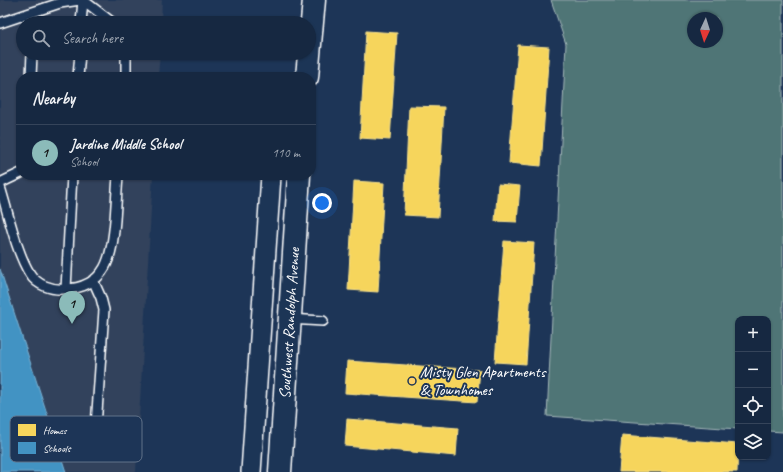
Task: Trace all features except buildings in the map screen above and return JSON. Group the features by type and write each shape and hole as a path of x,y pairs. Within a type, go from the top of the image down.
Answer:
{"street":[{"path":"313,16 314,0"},
{"path":"307,72 309,60"},
{"path":"251,472 271,180"},
{"name":"Southwest Randolph Avenue","path":"280,472 299,180"},
{"path":"256,407 284,409"}],"lane":[{"path":"81,16 82,0"},
{"path":"21,16 60,3 82,0 104,16"},
{"path":"0,23 16,18"},
{"path":"31,72 32,60"},
{"path":"78,72 79,60"},
{"path":"126,60 126,72"},
{"path":"0,183 16,175"},
{"path":"66,289 72,180"},
{"path":"0,187 22,257 30,275 45,286 66,289 76,288 93,280 101,274 109,261 113,246 118,180"},
{"path":"93,280 101,298 104,310 97,416"},
{"path":"289,319 323,321"}],"shaded area":[{"path":"0,0 162,0 161,16 16,16 16,60 159,60 158,72 16,72 16,180 153,180 139,416 10,416 10,462 137,462 136,472 0,472"}],"green space":[{"path":"551,0 783,0 783,432 771,431 771,316 735,316 735,429 547,416 566,44"}],"place":[{"name":"Jardine Middle School","path":"72,324"},
{"name":"Misty Glen Apartments & Townhomes","path":"412,381"}]}
